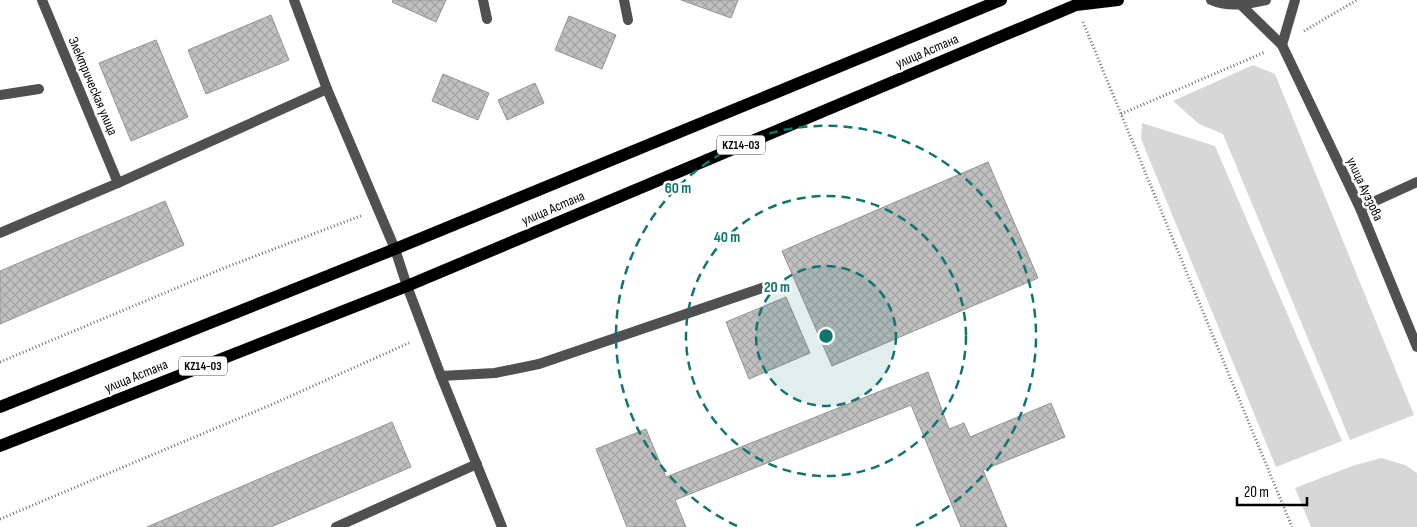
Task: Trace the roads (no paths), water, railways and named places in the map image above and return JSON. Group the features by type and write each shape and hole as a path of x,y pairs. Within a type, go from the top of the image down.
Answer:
{"main road":[{"name":"улица Астана","path":"0,407 395,249 1001,0"},
{"name":"улица Астана","path":"0,446 407,286 1076,5 1118,0"}],"street":[{"name":"Электрическая улица","path":"42,0 118,183"},
{"path":"294,0 327,89 395,249 441,376 502,527"},
{"path":"483,0 487,19"},
{"path":"624,0 628,20"},
{"path":"1211,0 1241,6 1266,0"},
{"path":"1241,6 1282,45 1295,0"},
{"name":"улица Ауэзова","path":"1282,45 1360,208 1417,347"},
{"path":"0,95 38,89"},
{"path":"0,233 118,183 254,120 327,89"},
{"path":"1360,208 1417,182"},
{"path":"441,376 495,373 539,364 768,286"},
{"path":"336,527 477,464"}]}
